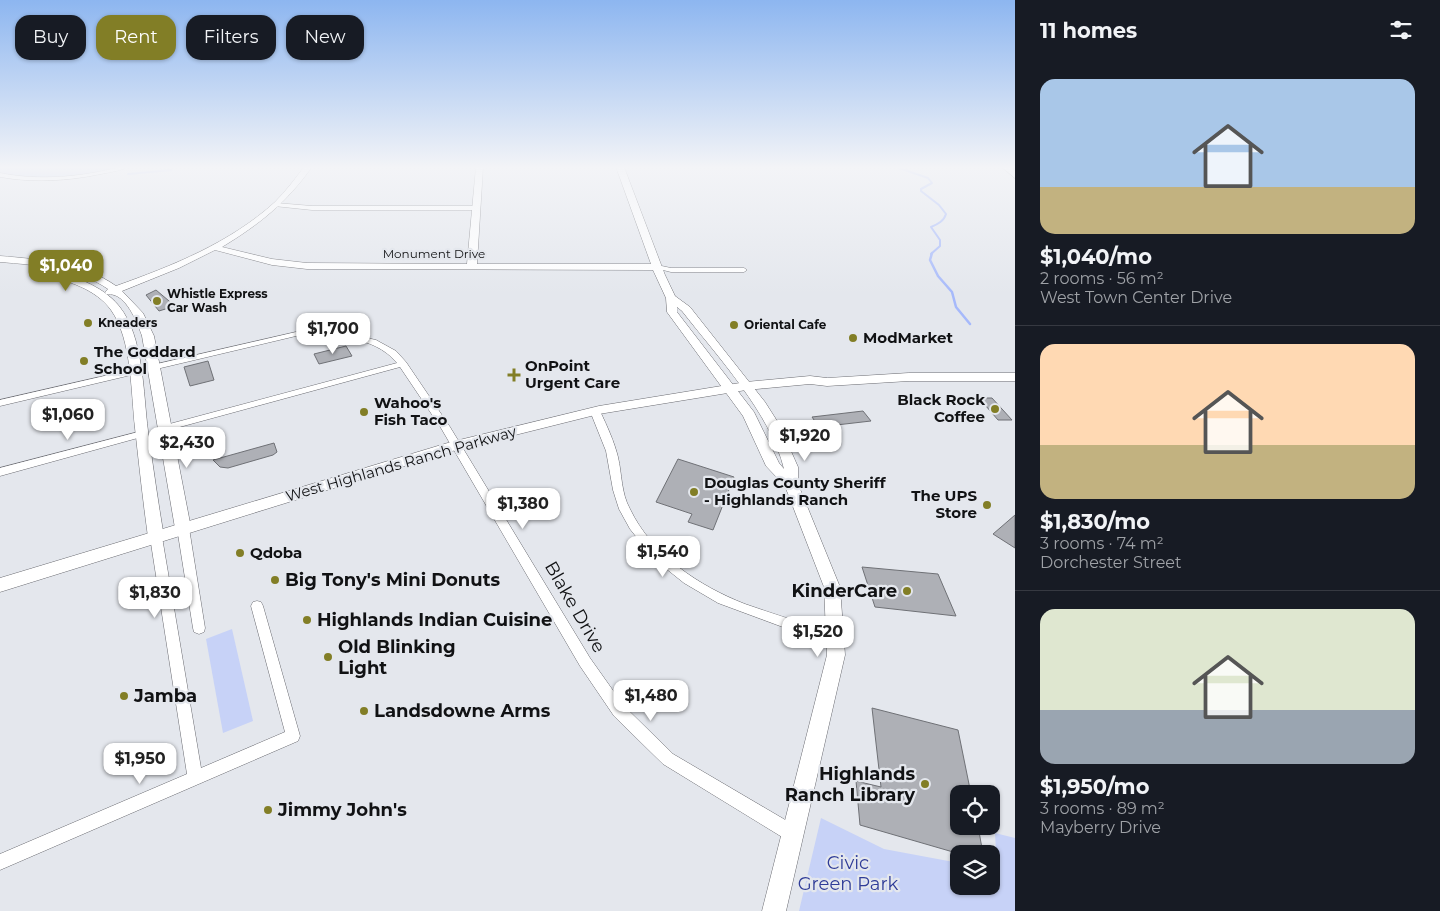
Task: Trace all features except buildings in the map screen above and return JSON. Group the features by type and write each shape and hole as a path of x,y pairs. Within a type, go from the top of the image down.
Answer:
{"main road":[{"name":"West Highlands Ranch Parkway","path":"810,380 823,373 902,368 1015,368"},
{"name":"West Highlands Ranch Parkway","path":"0,585 456,445 595,411 746,386 810,380 827,382 909,377 1015,376"}],"street":[{"path":"100,295 116,290 213,247 254,222 270,210"},
{"path":"472,266 476,210"},
{"path":"636,210 657,267 671,298 672,312 730,389 761,438 773,466 791,484"},
{"name":"Monument Drive","path":"213,247 260,260 297,265 657,267 671,270 743,267"},
{"path":"0,259 61,267 94,278 116,290 132,304 142,319 154,367 199,628"},
{"path":"0,266 32,270 61,277 84,286 100,295 114,308 124,322 129,339 156,537 195,778"},
{"path":"671,298 686,309 746,386 772,424 791,467 791,484 832,587 836,655 774,911"},
{"name":"Blake Drive","path":"0,404 281,337 320,333 339,334 372,342 393,353 456,445 584,662 619,711 668,760 793,834"},
{"path":"165,428 402,364"},
{"path":"595,411 612,452 617,490 624,508 642,537 665,562 692,583 715,596 817,634 836,643"},
{"path":"0,472 142,434"},
{"path":"0,862 293,736 257,606"}],"green space":[{"path":"232,629 253,721 223,733 206,639"},
{"name":"Civic Green Park","path":"821,818 884,849 950,861 950,895 1000,895 1000,845 996,845 995,835 1015,838 1015,911 799,911"}],"waterway":[{"path":"932,253 940,246 940,240 931,227 944,219 946,214 943,210"},
{"path":"932,253 930,260 938,276 952,292 956,307 970,324"}],"place":[{"name":"Whistle Express Car Wash","path":"157,301"},
{"name":"Kneaders","path":"88,323"},
{"name":"Oriental Cafe","path":"734,325"},
{"name":"ModMarket","path":"853,338"},
{"name":"The Goddard School","path":"84,361"},
{"name":"OnPoint Urgent Care","path":"514,375"},
{"name":"Black Rock Coffee","path":"995,409"},
{"name":"Wahoo's Fish Taco","path":"364,412"},
{"name":"Douglas County Sheriff - Highlands Ranch","path":"694,492"},
{"name":"The UPS Store","path":"987,505"},
{"name":"Qdoba","path":"240,553"},
{"name":"Big Tony's Mini Donuts","path":"275,580"},
{"name":"KinderCare","path":"907,591"},
{"name":"Highlands Indian Cuisine","path":"307,620"},
{"name":"Old Blinking Light","path":"328,657"},
{"name":"Jamba","path":"124,696"},
{"name":"Landsdowne Arms","path":"364,711"},
{"name":"Highlands Ranch Library","path":"925,784"},
{"name":"Jimmy John's","path":"268,810"}]}
